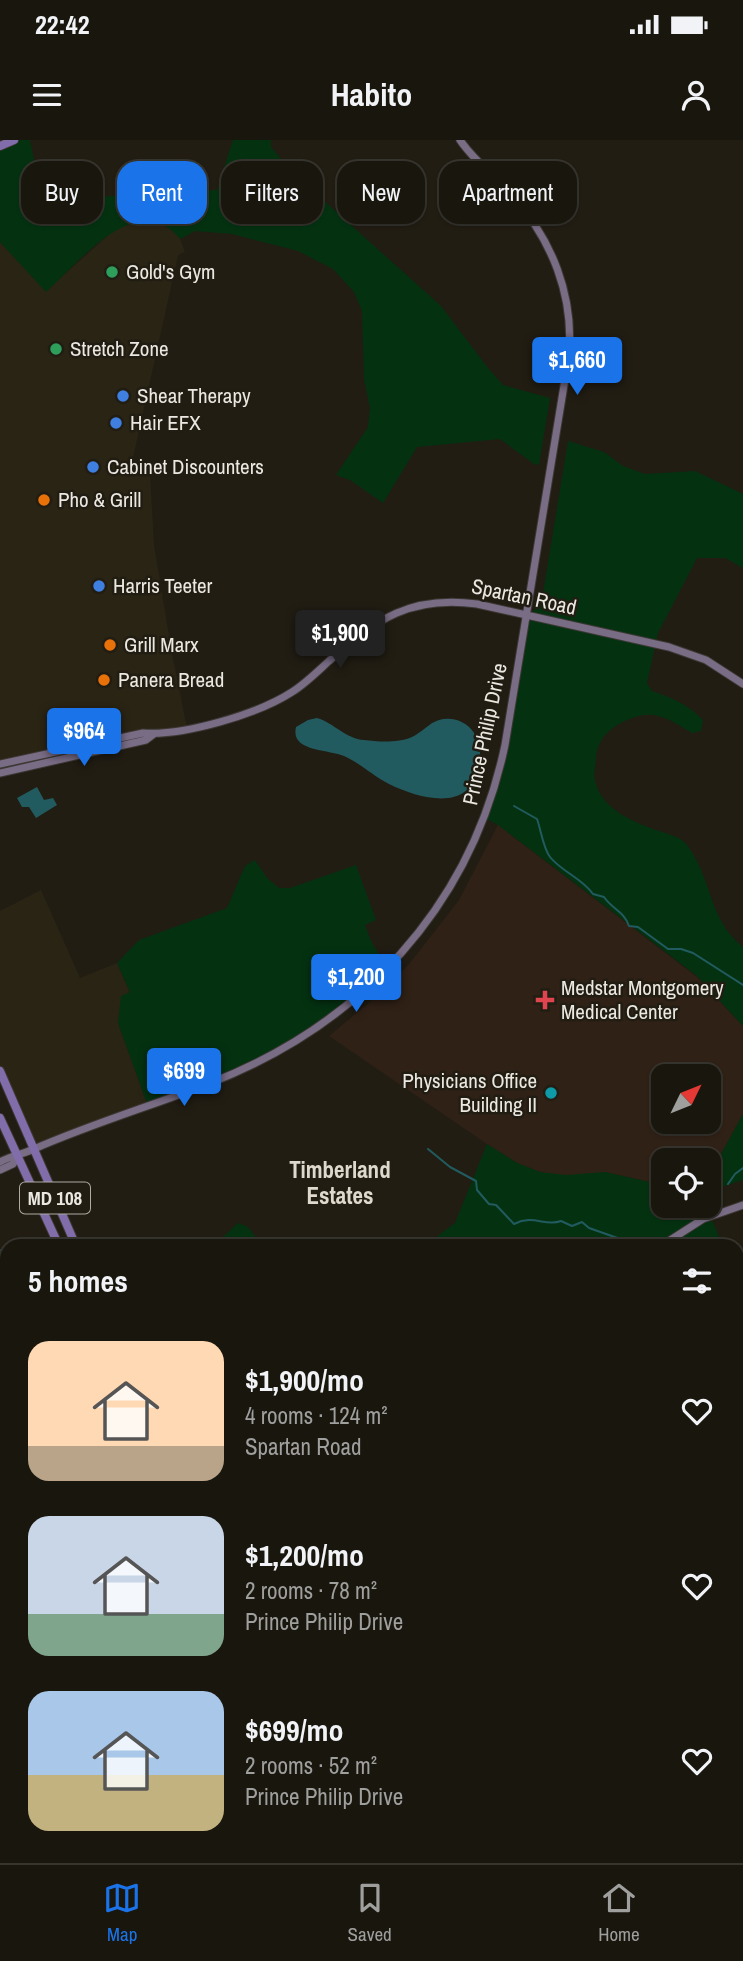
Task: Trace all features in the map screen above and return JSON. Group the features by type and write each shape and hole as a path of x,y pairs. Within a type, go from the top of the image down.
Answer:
{"main road":[{"path":"0,146 14,140"},
{"name":"MD 108","path":"0,1071 73,1239"},
{"name":"MD 108","path":"0,1118 57,1239"}],"street":[{"name":"Prince Philip Drive","path":"0,1162 253,1066 313,1029 365,990 428,923 449,892 485,818 503,755 527,615 569,355 569,316 557,265 538,229 512,195 470,154 460,140"},
{"name":"Spartan Road","path":"0,764 144,733 155,734 238,717 272,704 294,691 363,631 382,619 407,608 426,604 457,601 688,653 726,671 743,684"},
{"name":"Spartan Road","path":"0,773 146,740 155,734"},
{"name":"Prince Philip Drive","path":"0,1170 13,1164 17,1157"},
{"path":"672,1239 703,1219 743,1205"}],"shaded area":[{"path":"129,224 163,224 172,228 185,252 178,255 130,471 150,471 154,545 187,728 0,769 0,242 46,291 113,231"},
{"name":"Medstar Montgomery Medical Center","path":"498,825 697,977 743,1026 743,1114 721,1154 721,1148 651,1148 651,1182 605,1172 565,1178 517,1163 329,1036 382,992 410,963 459,900"},
{"path":"41,890 80,978 117,963 130,993 118,1023 148,1106 34,1149 0,1071 0,911"}],"green space":[{"path":"14,140 30,140 34,161 21,161 21,224 103,224 103,197 117,196 117,224 132,224 92,248 46,292 0,242 0,146"},
{"path":"233,140 271,140 271,147 283,161 226,161"},
{"path":"221,178 221,224 323,224 323,200 337,212 337,224 350,224 441,306 503,385 550,398 539,465 500,439 417,447 383,503 350,480 336,475 368,427 370,408 364,379 362,311 354,292 333,269 298,251 232,234 195,231 180,239 160,224 207,224 207,191 217,190"},
{"path":"568,441 604,452 623,466 645,474 695,471 743,494 743,568 725,558 697,558 658,633 647,683 652,691 679,702 697,714 703,720 701,731 692,733 659,716 643,715 634,718 618,725 604,736 597,752 594,775 598,790 611,807 640,824 681,840 695,858 723,924 743,947 743,1026 697,976 498,825 485,818 499,776 527,615 541,605"},
{"path":"255,860 267,878 279,888 290,888 356,865 376,920 365,925 387,968 365,990 287,1046 148,1106 118,1023 121,996 130,992 117,963 139,940 227,908 245,866"},
{"path":"743,1114 743,1180 721,1187 721,1154"},
{"path":"487,1144 517,1163 540,1172 566,1175 605,1172 651,1182 651,1218 711,1218 720,1239 433,1239 455,1223"},
{"path":"238,1223 248,1227 257,1239 225,1239 224,1236"}],"water":[{"path":"317,718 351,737 382,742 407,739 439,720 462,722 474,732 477,739 480,755 477,774 471,787 448,798 434,798 403,790 383,781 344,756 312,748 299,741 296,727"},
{"path":"37,787 44,800 53,798 57,805 36,818 29,807 22,807 17,798"}],"waterway":[{"path":"514,806 537,819 550,857 593,894 604,897 629,926 638,927 668,949 693,953 743,985"},
{"path":"428,1149 450,1167 476,1181 477,1190 489,1204 496,1205 514,1224 533,1220 550,1223 561,1221 572,1226 582,1222 589,1228 620,1239"},
{"path":"728,1184 743,1168"}],"place":[{"name":"Gold's Gym","path":"112,272"},
{"name":"Stretch Zone","path":"56,349"},
{"name":"Shear Therapy","path":"123,396"},
{"name":"Hair EFX","path":"116,423"},
{"name":"Cabinet Discounters","path":"93,467"},
{"name":"Pho & Grill","path":"44,500"},
{"name":"Harris Teeter","path":"99,586"},
{"name":"Grill Marx","path":"110,645"},
{"name":"Panera Bread","path":"104,680"},
{"name":"Medstar Montgomery Medical Center","path":"545,1000"},
{"name":"Physicians Office Building II","path":"551,1093"}],"district":[{"name":"Timberland Estates","path":"340,1183"}]}
